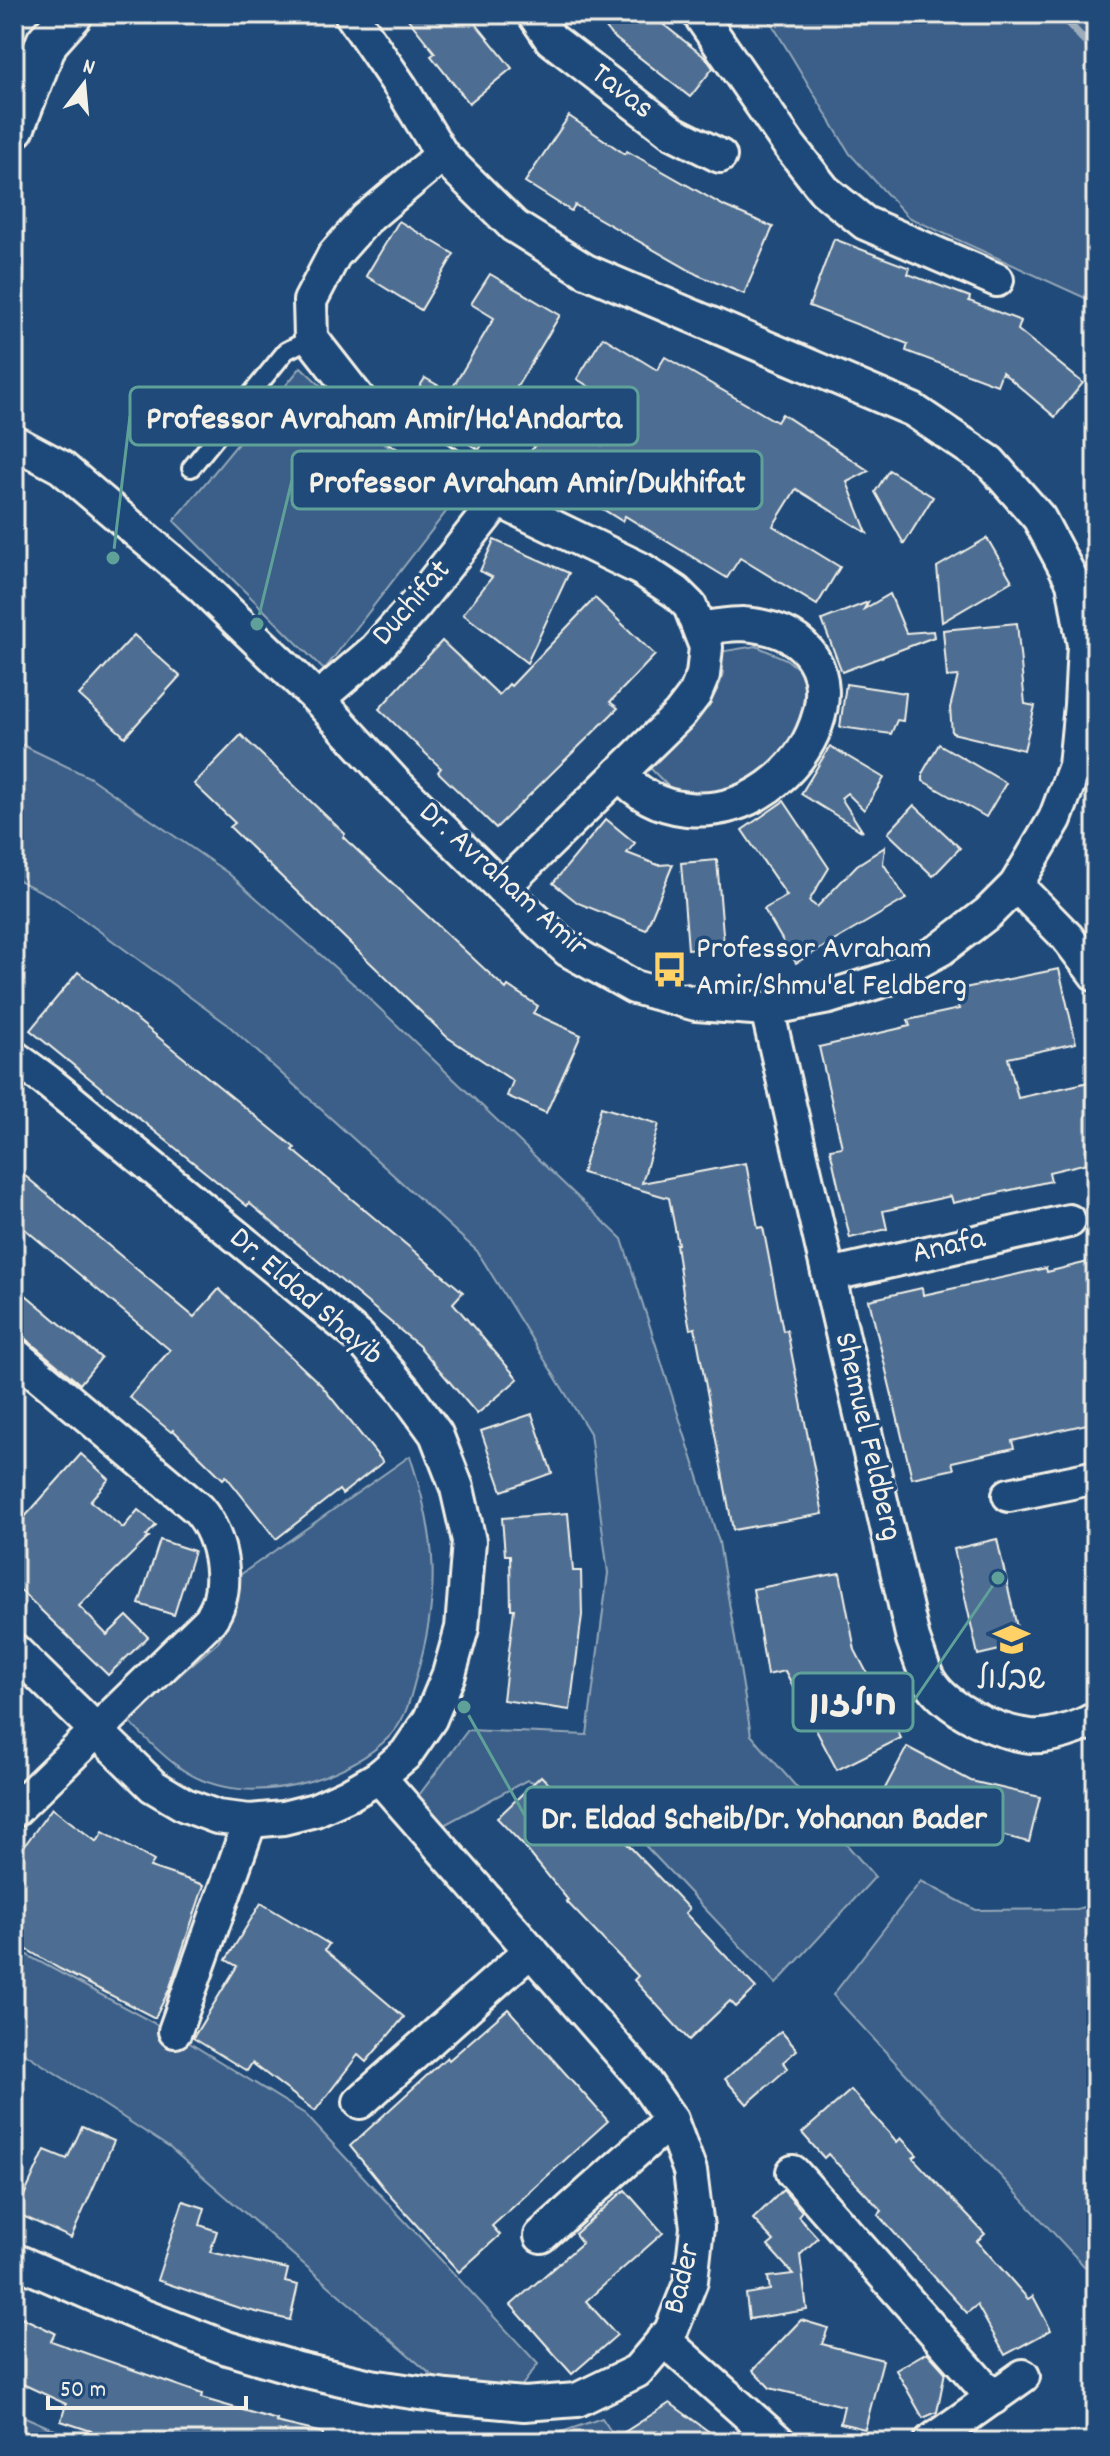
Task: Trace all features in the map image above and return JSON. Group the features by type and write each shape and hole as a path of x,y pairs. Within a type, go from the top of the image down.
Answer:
{"street":[{"name":"Dr. Avraham Amir","path":"14,442 61,467 201,586 318,699 395,783 568,950 634,987 696,1004 767,1009 829,997 887,979 941,949 988,913 1016,885 1055,819 1075,766 1081,705 1084,645 1073,582 1039,518 990,462 913,410 586,271 514,226 442,155 351,14"},
{"name":"Tavas","path":"534,14 551,39 672,132 720,156"},
{"path":"699,14 789,145 824,190 865,223 997,280"},
{"path":"14,127 54,23"},
{"path":"442,155 366,219 334,255 310,301 311,338 361,402 498,500 641,569 676,592 690,606 706,647 703,675 695,694 679,715 502,888"},
{"name":"Duchifat","path":"318,699 375,650 416,604 498,500"},
{"path":"619,773 634,789 672,807 700,810 726,808 753,797 779,781 812,737 821,708 822,676 799,641 778,631 742,624 700,628"},
{"path":"1016,885 1067,937 1096,975"},
{"name":"Shemuel Feldberg","path":"767,1009 913,1639 929,1680 955,1709 991,1725 1032,1736 1081,1728 1096,1718"},
{"name":"Dr. Eldad Shayib","path":"14,1057 359,1337 436,1434 457,1488 469,1541 462,1628 449,1674 430,1719 406,1754 379,1777 315,1810 283,1818 250,1821 217,1817 185,1805 153,1786 14,1650"},
{"name":"Anafa","path":"829,1275 1069,1221"},
{"path":"14,1354 192,1503 208,1521 217,1541 222,1588 213,1616 14,1811"},
{"path":"1009,1495 1096,1477"},
{"name":"Bader","path":"14,2260 138,2314 262,2359 371,2386 447,2397 524,2404 577,2400 637,2371 671,2331 691,2281 697,2227 690,2171 671,2120 640,2075 379,1777"},
{"path":"175,2031 250,1821"},
{"path":"360,2102 531,1950"},
{"path":"541,2236 671,2120"},
{"path":"793,2172 993,2398"},
{"path":"663,2339 779,2442"},
{"path":"930,2442 1023,2376"}],"lane":[{"path":"191,468 286,351 311,338"}],"shaded area":[{"path":"766,14 1096,14 1096,303 908,217 850,154"},
{"path":"301,367 377,439 459,495 324,670 174,521"},
{"path":"756,646 786,659 801,671 807,693 799,729 780,759 736,788 700,797 670,788 649,767 694,722 714,695 723,670 719,652"},
{"path":"14,741 89,777 228,873 357,987 622,1239 719,1542 751,1735 875,1877 776,1984 604,1802 527,1780 431,1832 407,1811 468,1730 587,1735 608,1573 590,1433 477,1251 227,1024 54,898 14,878"},
{"path":"410,1456 426,1513 432,1592 424,1647 412,1693 395,1730 371,1752 342,1769 310,1781 276,1788 224,1787 191,1775 169,1760 127,1720 218,1642 237,1607 237,1577"},
{"path":"921,1881 976,1910 1077,1909 1096,1903 1096,2279 833,1995"},
{"path":"14,1948 180,2037 305,2114 538,2364 517,2392 442,2384 170,2148 14,2046"},
{"path":"14,2412 82,2442 14,2442"},
{"path":"602,2418 618,2442 533,2442"}],"building":[{"path":"404,14 468,14 512,68 469,103 431,56 435,53"},
{"path":"596,14 650,14 706,58 713,68 690,97 611,35"},
{"path":"569,116 625,154 627,151 726,207 773,227 744,294 698,275 575,205 571,211 525,182"},
{"path":"399,221 454,254 421,310 366,276"},
{"path":"834,239 910,268 908,274 970,297 969,301 1021,321 1018,330 1083,383 1055,417 1002,372 997,385 906,351 908,344 809,306"},
{"path":"490,274 560,315 479,450 407,407 425,378 450,392 494,318 471,304"},
{"path":"603,337 657,370 665,357 777,422 782,414 869,471 847,482 867,533 796,489 773,526 840,567 817,605 740,558 727,578 625,516 622,521 525,461 553,415 603,446 626,410 577,379"},
{"path":"889,470 933,497 904,544 875,492"},
{"path":"987,538 1012,581 942,622 937,567"},
{"path":"494,540 569,573 527,663 463,614 492,577 480,571"},
{"path":"890,594 906,633 933,631 934,637 842,672 822,620 868,602 864,609"},
{"path":"595,598 655,655 610,702 618,708 496,828 438,772 441,768 379,709 442,641 499,695"},
{"path":"1017,623 1025,704 1035,706 1024,750 952,733 950,708 958,676 947,677 943,630"},
{"path":"134,635 180,676 125,737 79,695"},
{"path":"846,684 906,693 903,721 897,720 891,734 840,727"},
{"path":"241,735 345,834 343,837 506,989 508,986 538,1006 533,1013 581,1035 546,1113 507,1096 513,1081 447,1037 230,827 235,823 194,784"},
{"path":"939,744 1006,783 986,817 923,781 923,772"},
{"path":"830,746 884,778 864,810 847,793 841,798 863,832 801,794"},
{"path":"784,801 829,868 809,901 817,907 857,865 885,847 883,863 906,899 796,963 764,909 787,896 742,830"},
{"path":"914,805 960,848 933,876 888,833"},
{"path":"606,819 635,843 627,853 658,865 673,864 646,930 578,903 553,883"},
{"path":"717,860 724,946 688,949 681,863"},
{"path":"1059,969 1076,1043 1008,1058 1018,1098 1089,1082 1096,1111 1096,1161 1049,1172 1051,1181 953,1203 951,1196 883,1211 887,1229 850,1238 830,1149 842,1147 819,1047 910,1026 908,1020 959,1009 954,990"},
{"path":"78,972 295,1148 293,1150 463,1292 453,1303 518,1379 477,1414 419,1346 249,1203 247,1206 30,1030"},
{"path":"601,1107 659,1124 642,1183 746,1163 758,1228 763,1227 783,1331 787,1330 823,1514 733,1530 695,1328 690,1329 683,1293 669,1198 582,1173"},
{"path":"24,1175 194,1317 219,1289 321,1385 383,1462 342,1494 339,1490 276,1539 226,1476 223,1479 173,1430 171,1432 129,1397 170,1350 14,1220 14,1187"},
{"path":"1096,1260 1096,1422 1012,1441 1014,1448 952,1462 954,1469 912,1478 869,1300 922,1288 923,1295"},
{"path":"14,1285 101,1358 80,1384 26,1339 14,1334"},
{"path":"532,1414 552,1473 502,1491 481,1431"},
{"path":"81,1454 109,1479 90,1501 123,1528 138,1510 156,1525 146,1536 149,1537 79,1606 107,1635 127,1616 148,1637 108,1675 14,1584 14,1529"},
{"path":"568,1513 573,1571 581,1571 582,1615 570,1710 503,1700 514,1609 511,1609 510,1555 505,1555 502,1518"},
{"path":"997,1539 1021,1645 978,1655 954,1549"},
{"path":"160,1540 194,1551 174,1615 139,1604"},
{"path":"840,1573 855,1650 901,1738 837,1770 785,1671 767,1675 753,1589"},
{"path":"907,1747 971,1781 1040,1797 1029,1842 935,1819 883,1792"},
{"path":"541,1776 581,1817 601,1801 621,1826 615,1831 689,1909 685,1913 756,1988 736,2007 730,2001 689,2040 634,1980 638,1976 566,1901 522,1844 497,1818"},
{"path":"52,1808 97,1842 103,1832 154,1861 150,1867 204,1885 169,1990 155,2018 14,1942 14,1860"},
{"path":"261,1903 329,1944 325,1950 404,2017 366,2062 358,2055 315,2111 252,2063 247,2071 193,2038 237,1966 226,1960"},
{"path":"508,2009 608,2121 492,2226 500,2235 459,2272 350,2146 447,2057 449,2060"},
{"path":"781,2031 797,2050 783,2062 788,2068 747,2104 725,2079"},
{"path":"851,2090 897,2142 901,2138 917,2155 913,2158 985,2234 977,2241 1028,2299 1033,2296 1051,2330 1005,2355 977,2305 967,2313 878,2215 882,2211 828,2154 824,2158 802,2133"},
{"path":"82,2127 114,2141 71,2238 16,2213 45,2150 67,2159"},
{"path":"625,2190 663,2233 586,2301 617,2335 572,2374 511,2305 582,2243 575,2234"},
{"path":"783,2190 802,2211 798,2216 818,2238 800,2255 807,2310 749,2319 746,2294 770,2290 768,2277 793,2274 768,2246 774,2241 753,2219"},
{"path":"183,2201 205,2208 200,2225 217,2231 210,2252 288,2269 285,2282 298,2285 290,2320 239,2308 157,2280"},
{"path":"21,2317 55,2333 51,2341 202,2394 201,2398 323,2433 322,2442 124,2442 61,2421 66,2404 14,2380 14,2332"},
{"path":"801,2320 828,2328 822,2344 883,2360 865,2429 840,2423 844,2406 770,2388 753,2370"},
{"path":"927,2352 945,2372 937,2412 923,2418 896,2370"},
{"path":"670,2403 723,2442 609,2442"}],"waterway":[{"path":"1060,14 1096,53"}],"place":[{"name":"Professor Avraham Amir/Ha'Andarta","path":"113,558"},
{"name":"Professor Avraham Amir/Dukhifat","path":"257,624"},
{"name":"Professor Avraham Amir/Shmu'el Feldberg","path":"670,969"},
{"name":"חילזון","path":"998,1578"},
{"name":"שבלול","path":"1011,1640"},
{"name":"Dr. Eldad Scheib/Dr. Yohanan Bader","path":"464,1707"}]}
